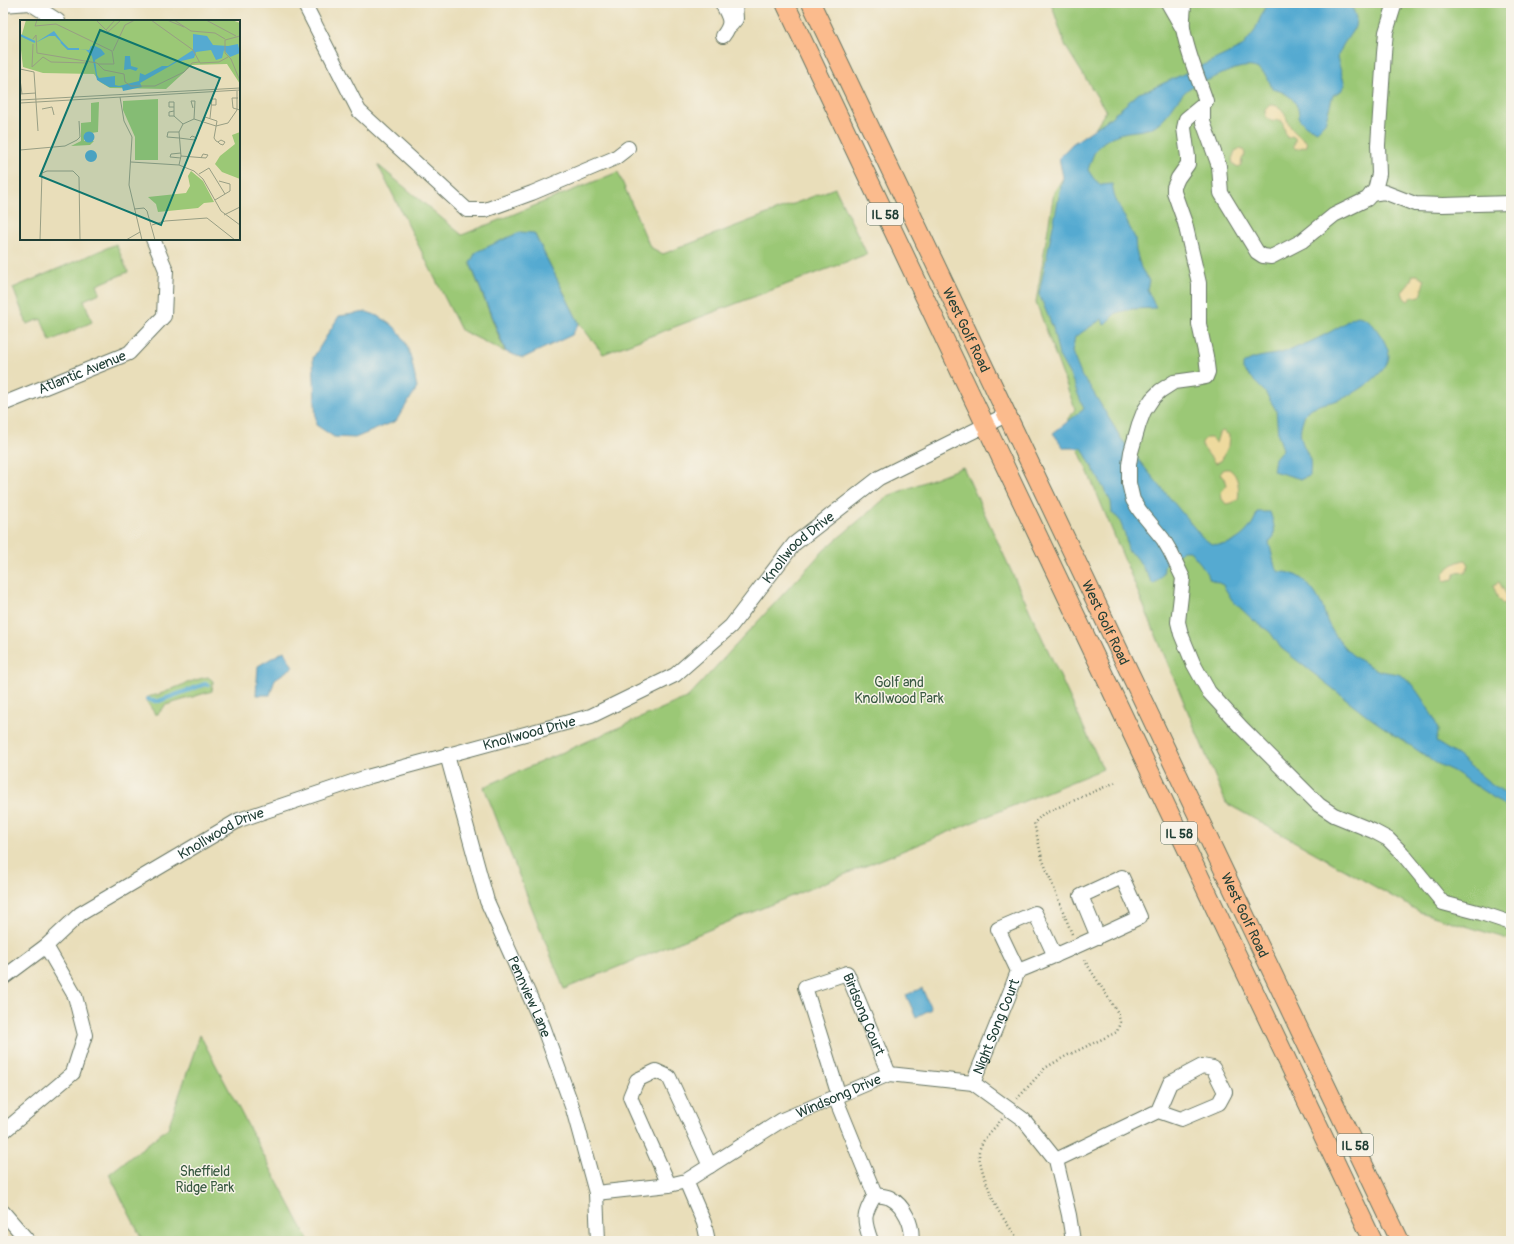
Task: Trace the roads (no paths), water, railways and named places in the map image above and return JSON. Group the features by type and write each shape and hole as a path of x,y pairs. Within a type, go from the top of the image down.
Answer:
{"main road":[{"name":"West Golf Road","path":"785,3 1374,1241"},
{"name":"West Golf Road","path":"811,3 1008,414 1400,1241"}],"street":[{"path":"3,5 30,3 56,20"},
{"path":"304,3 359,111 467,210 485,210 532,193 615,158 628,148"},
{"path":"722,3 730,18 727,31 736,19 735,3"},
{"path":"1168,3 1183,30"},
{"path":"1184,3 1182,20 1183,30 1205,103 1203,122 1219,166 1221,193 1257,252 1263,256 1271,257 1302,241 1334,215 1359,204 1367,199 1377,189 1379,174 1378,145 1386,32 1395,3"},
{"path":"1205,103 1186,119 1184,128 1188,164 1178,178 1174,187 1175,197 1185,223 1199,283 1199,324 1208,372 1206,377 1174,382 1160,391 1144,411 1131,452 1129,483 1133,500 1163,539 1183,578 1178,622 1181,634 1193,663 1209,692 1241,727 1319,805 1334,815 1373,831 1388,839 1402,853 1443,903 1511,923"},
{"path":"1377,189 1414,204 1443,205 1511,203"},
{"name":"Atlantic Avenue","path":"3,404 129,352 164,316 166,270 152,240"},
{"name":"Knollwood Drive","path":"3,978 46,946 80,914 239,820 367,778 592,716 675,675 731,626 794,544 879,478 1008,414"},
{"name":"Pennview Lane","path":"447,755 487,901 543,1026 573,1109 596,1193 598,1241"},
{"name":"Night Song Court","path":"1018,971 1077,947 1098,937 1140,917 1122,877 1081,896 1098,937"},
{"name":"Night Song Court","path":"974,1083 1018,971 998,929 1035,912 1055,956"},
{"path":"3,1132 73,1073 85,1035 75,996 46,946"},
{"name":"Birdsong Court","path":"837,1096 805,987 847,973 889,1074"},
{"path":"1056,1160 1158,1112 1181,1119 1219,1103 1225,1092 1213,1068 1202,1066 1170,1083 1158,1112"},
{"path":"669,1185 630,1097 637,1080 656,1071 669,1077 710,1166"},
{"name":"Windsong Drive","path":"596,1193 669,1185 686,1181 782,1120 889,1074 974,1083"},
{"path":"974,1083 1024,1120 1056,1160 1069,1215 1073,1241"},
{"path":"837,1096 875,1195"},
{"path":"686,1181 704,1223 708,1241"},
{"path":"871,1241 865,1224 866,1210 875,1195"},
{"path":"875,1195 890,1198 902,1208 912,1234 911,1241"},
{"path":"3,1212 28,1241"}],"water":[{"path":"1267,3 1351,3 1356,18 1355,27 1343,45 1337,58 1345,85 1341,91 1333,95 1325,123 1317,131 1306,126 1299,119 1299,113 1295,103 1288,95 1272,89 1262,71 1247,67 1229,71 1191,87 1182,95 1165,117 1156,125 1144,130 1121,133 1102,143 1096,150 1088,170 1094,179 1101,185 1112,184 1115,198 1135,238 1136,251 1141,268 1149,281 1147,289 1156,308 1131,309 1116,313 1104,325 1102,319 1075,337 1072,352 1082,377 1089,385 1122,440 1202,537 1213,544 1227,544 1241,537 1255,519 1257,512 1270,512 1274,524 1274,537 1269,542 1275,567 1279,572 1294,574 1312,589 1320,601 1327,621 1338,640 1352,654 1377,670 1398,674 1408,680 1434,718 1438,730 1436,742 1457,755 1489,782 1511,797 1511,819 1507,808 1494,798 1453,771 1436,763 1373,720 1281,648 1270,632 1253,620 1232,600 1223,585 1210,579 1201,564 1190,551 1183,551 1164,566 1162,577 1153,584 1137,558 1128,551 1125,534 1119,519 1112,513 1111,502 1082,448 1064,448 1053,433 1084,409 1071,377 1059,356 1053,328 1039,294 1063,177 1059,158 1072,144 1110,118 1139,93 1151,89 1242,47 1254,32"},
{"path":"520,232 534,233 579,323 572,335 523,358 506,352 470,263 476,252"},
{"path":"367,312 381,317 391,324 405,341 412,362 417,388 396,421 355,438 334,437 316,425 313,358 339,316"},
{"path":"1358,316 1370,322 1381,335 1389,355 1388,362 1377,376 1352,394 1345,398 1316,406 1305,414 1300,434 1310,460 1310,476 1301,479 1273,471 1275,458 1283,449 1278,435 1276,410 1265,392 1243,370 1243,364 1256,358 1281,353 1303,345"},
{"path":"284,651 293,667 275,679 270,695 256,695 258,666"},
{"path":"922,988 931,1009 916,1017 906,995"}],"waterway":[{"path":"148,699 152,701 159,701 205,684 209,685"}],"park label":[{"name":"Golf and Knollwood Park","path":"899,690"},
{"name":"Sheffield Ridge Park","path":"205,1180"}]}
